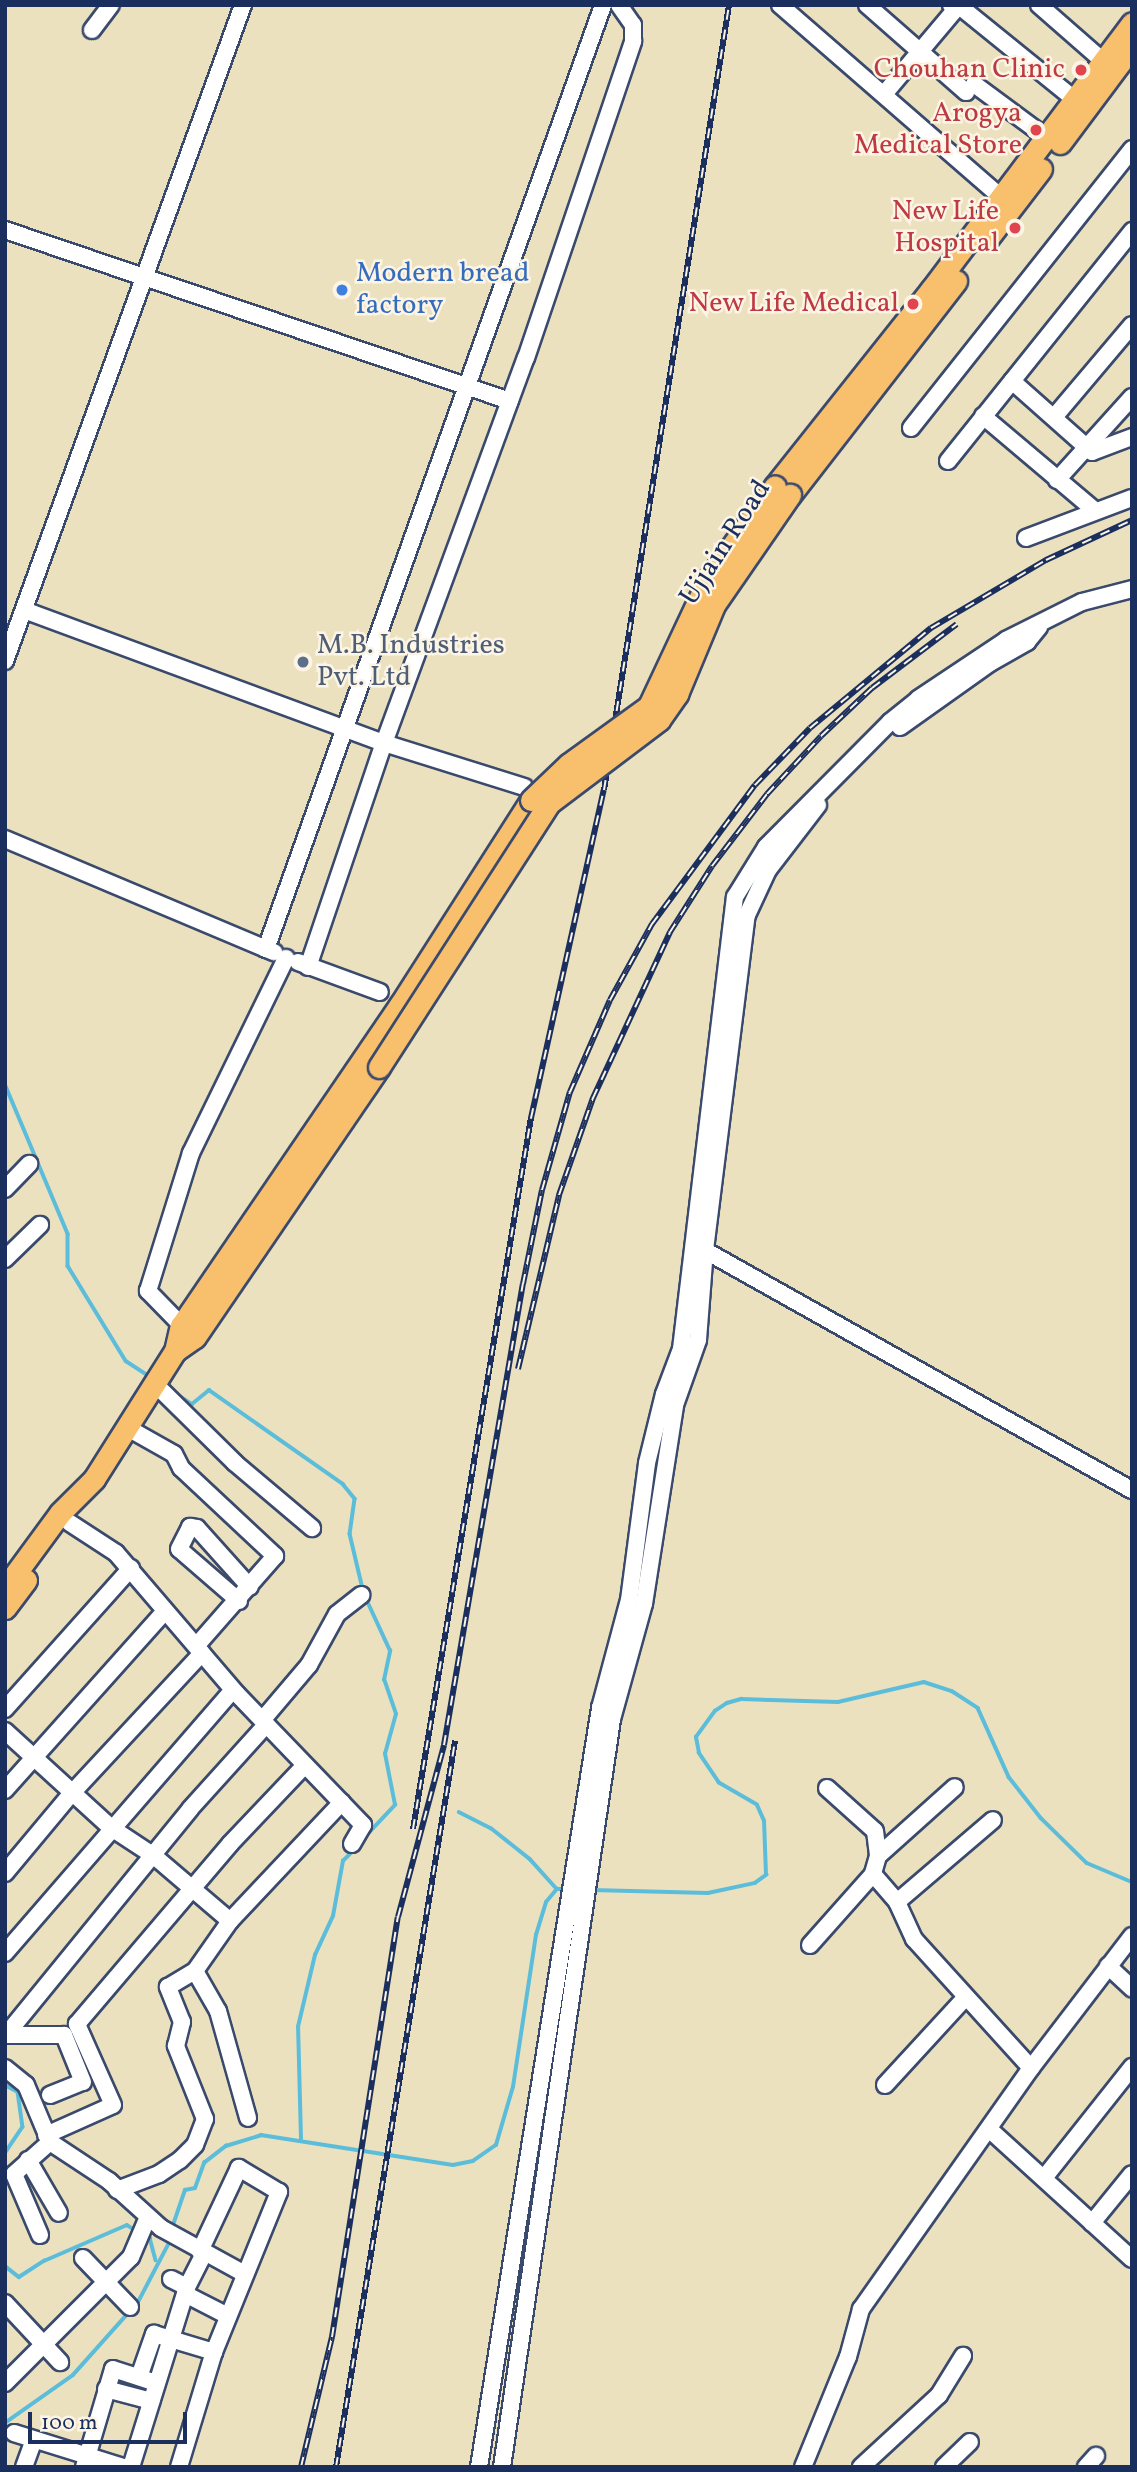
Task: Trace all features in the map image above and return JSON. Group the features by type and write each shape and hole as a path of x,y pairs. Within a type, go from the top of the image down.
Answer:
{"main road":[{"name":"Ujjain Road","path":"194,1323 379,1067 550,803 659,720 677,694 714,605 783,490 876,357 906,334 1001,197 1132,23"},
{"name":"Ujjain Road","path":"783,490 1132,47"},
{"path":"5,1608 70,1523 82,1494 531,800 569,764 641,713 659,694 708,580 783,490"},
{"path":"5,1588 60,1513 82,1494"}],"street":[{"path":"92,30 111,5"},
{"path":"5,661 243,5"},
{"path":"266,949 603,5"},
{"path":"308,967 384,743 510,401 632,41 633,25 619,5"},
{"path":"780,5 1001,197"},
{"path":"867,5 920,51 970,88 1046,137"},
{"path":"1039,5 1103,61"},
{"path":"884,93 955,6 963,9 1074,99"},
{"path":"911,428 1132,149"},
{"path":"5,230 144,280 510,401"},
{"path":"948,461 1132,231"},
{"path":"1055,416 1132,325"},
{"path":"1012,381 1055,416 1092,452 1132,437"},
{"path":"1057,480 1132,397"},
{"path":"983,416 1093,509"},
{"path":"1026,538 1093,509 1132,498"},
{"path":"480,2467 600,1707 629,1600 647,1463 664,1394 681,1349 698,1247 730,917 739,885 766,847 890,722 979,656 1039,627 1082,602 1132,589"},
{"path":"24,610 384,743 524,787"},
{"path":"5,839 308,967 380,992"},
{"path":"194,1323 148,1291 191,1153 286,958"},
{"path":"5,1189 29,1164"},
{"path":"5,1259 40,1225"},
{"path":"698,1247 1132,1490"},
{"path":"502,2467 579,1964 612,1719 644,1604 675,1405 698,1340 698,1247"},
{"path":"154,1382 235,1463 312,1528"},
{"path":"5,1873 199,1649 275,1556 181,1468 174,1454 126,1427"},
{"path":"70,1523 99,1541 131,1569 164,1612 233,1690 304,1766 342,1801 364,1828 352,1844"},
{"path":"239,1601 179,1549 190,1527 197,1528 250,1587"},
{"path":"5,1709 131,1569"},
{"path":"50,2095 83,2082 64,2035 6,2035 265,1722 309,1665 337,1614 361,1595"},
{"path":"5,1790 164,1612"},
{"path":"5,1953 110,1827 233,1690"},
{"path":"5,1731 110,1827 153,1856 230,1921"},
{"path":"40,2235 14,2174 48,2138 113,2105 77,2024 192,1888 304,1766"},
{"path":"810,1945 873,1874 878,1856 878,1837 871,1825 827,1787"},
{"path":"878,1856 955,1787"},
{"path":"117,2190 159,2174 180,2160 195,2145 205,2119 176,2046 180,2012 169,1987 195,1971 230,1921 342,1801"},
{"path":"897,1902 993,1820"},
{"path":"873,1874 897,1902 914,1939 1031,2068"},
{"path":"803,2467 849,2357 861,2309 1031,2068 1132,1936"},
{"path":"1108,1966 1132,1988"},
{"path":"195,1971 218,2011 248,2118"},
{"path":"885,2085 965,1998"},
{"path":"5,2067 26,2085 48,2138 117,2190 161,2228 243,2273"},
{"path":"1044,2178 1132,2067"},
{"path":"989,2129 1132,2259"},
{"path":"28,2160 59,2213"},
{"path":"131,2467 186,2290 239,2168 279,2192 243,2273 214,2352 179,2467"},
{"path":"1092,2223 1132,2174"},
{"path":"5,2383 131,2257 148,2217"},
{"path":"83,2258 130,2308"},
{"path":"171,2279 228,2316"},
{"path":"9,2314 60,2362"},
{"path":"139,2377 154,2334 214,2352"},
{"path":"861,2467 939,2395 963,2356"},
{"path":"86,2461 113,2369 156,2383"},
{"path":"106,2389 151,2401"},
{"path":"14,2432 86,2461 123,2467"},
{"path":"24,2467 34,2440"},
{"path":"944,2467 970,2442"}],"waterway":[{"path":"5,1084 68,1234 68,1266 126,1361 151,1377"},
{"path":"172,1391 192,1404 209,1390 343,1484 355,1499 350,1534 363,1589"},
{"path":"363,1839 395,1805 385,1754 396,1714 384,1680 390,1651 365,1597"},
{"path":"592,1890 708,1893 755,1883 766,1875 764,1821 757,1805 719,1783 699,1753 696,1737 715,1711 727,1703 741,1699 838,1702 924,1682 952,1691 978,1708 1009,1777 1041,1818 1087,1863 1132,1882"},
{"path":"459,1812 491,1828 530,1859 557,1889"},
{"path":"301,2139 298,2027 315,1955 333,1916 343,1861 354,1850"},
{"path":"172,2228 185,2190 195,2188 204,2163 226,2146 261,2135 453,2165 473,2161 496,2145 513,2087 536,1935 546,1902 557,1889 567,1889"},
{"path":"5,2085 18,2092 23,2127 5,2154"},
{"path":"5,2222 5,2227"},
{"path":"5,2266 19,2277 44,2261 127,2225 137,2231"},
{"path":"144,2235 150,2238 156,2260"},
{"path":"136,2306 171,2239"},
{"path":"5,2423 73,2375 130,2311"}],"railway":[{"path":"413,1829 531,1118 604,790 729,5"},
{"path":"301,2467 332,2337 398,1917 444,1745 523,1284 542,1190 570,1092 610,1000 652,924 755,785 810,728 931,628 1046,560 1132,520"},
{"path":"518,1369 559,1195 593,1098 670,932 712,866 767,794 821,736 872,688 957,624"},
{"path":"336,2467 455,1741"}],"place":[{"name":"Chouhan Clinic","path":"1081,70"},
{"name":"Arogya Medical Store","path":"1036,130"},
{"name":"New Life Hospital","path":"1015,228"},
{"name":"Modern bread factory","path":"342,290"},
{"name":"New Life Medical","path":"913,304"},
{"name":"M.B. Industries Pvt. Ltd","path":"303,662"}]}
